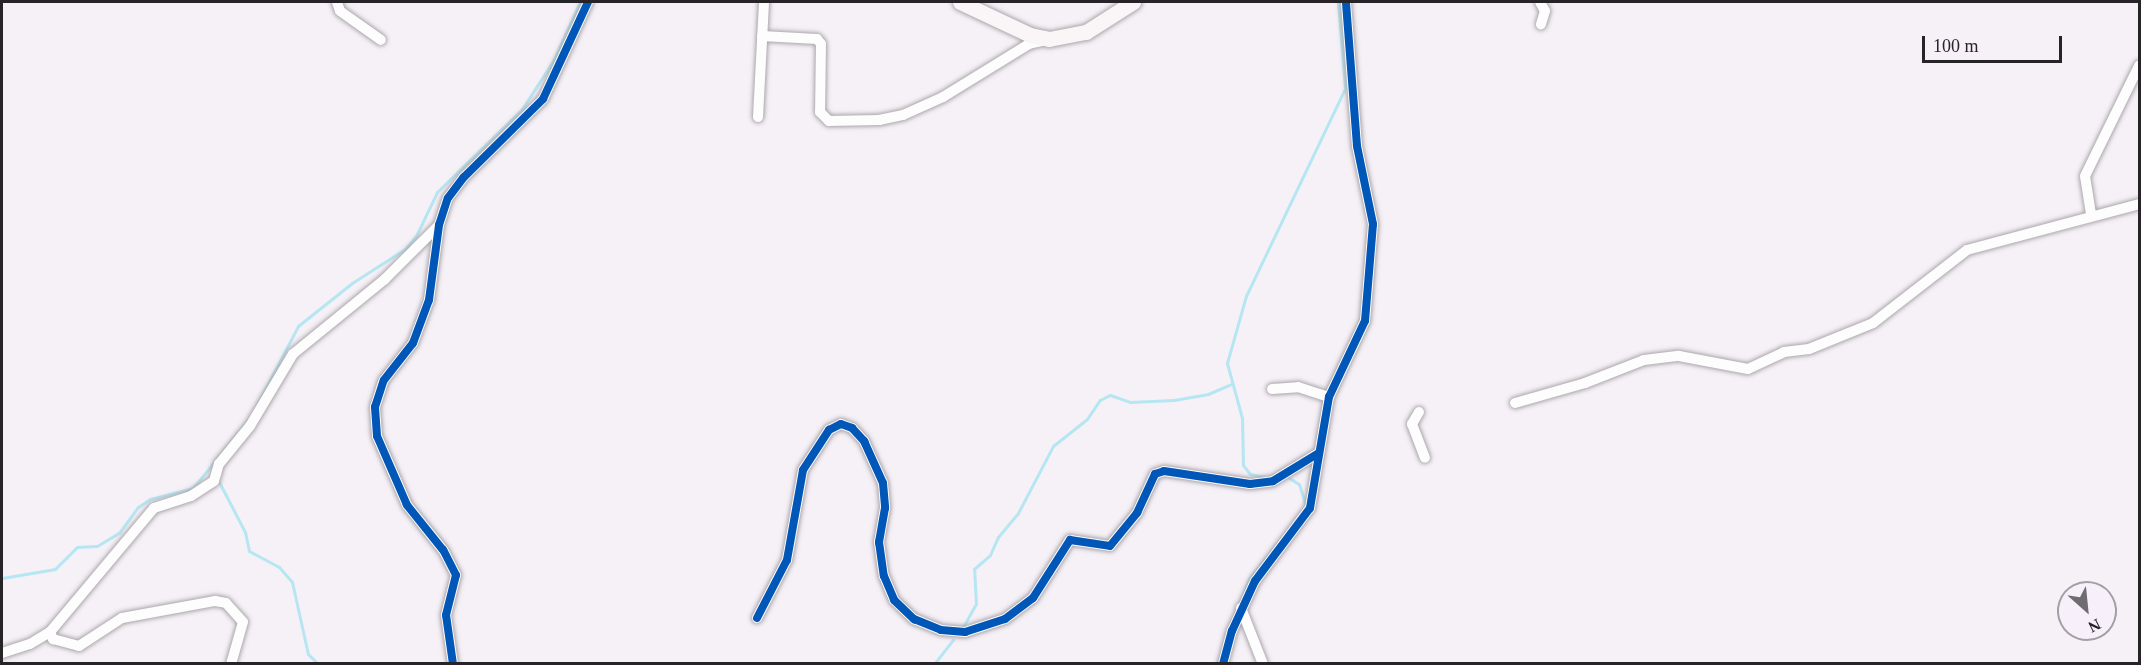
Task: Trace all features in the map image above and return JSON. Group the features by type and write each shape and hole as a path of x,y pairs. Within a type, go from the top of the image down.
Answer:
{"main road":[{"path":"960,2 1030,35 1049,39 1086,32 1134,2"}],"street":[{"path":"337,2 340,11 381,40"},
{"path":"453,663 446,615 456,575 443,550 407,505 377,436 375,420 378,391 413,344 429,300 439,225 454,188 543,99 588,2"},
{"path":"758,117 764,2"},
{"path":"1222,663 1241,608 1268,561 1301,525 1310,508 1317,454 1329,397 1365,321 1372,258 1372,224 1357,146 1346,2"},
{"path":"1540,2 1545,11 1541,24"},
{"path":"762,36 817,39 821,44 820,112 829,121 879,120 903,115 943,97 1029,44 1049,39"},
{"path":"2091,214 2085,176 2139,66"},
{"path":"1515,403 1585,383 1644,360 1679,356 1748,369 1785,352 1809,349 1873,324 1967,250 2091,214 2139,204"},
{"path":"2,653 30,644 50,632 154,508 191,496 214,481 219,464 250,426 286,363 303,343 385,279 439,225"},
{"path":"1272,389 1298,387 1329,397"},
{"path":"1419,412 1412,424 1425,458"},
{"path":"757,618 787,560 803,470 829,430 841,424 852,428 864,441 884,483 885,508 879,542 884,576 894,600 914,619 941,630 965,632 1005,619 1033,598 1070,540 1110,546 1137,513 1155,474 1164,471 1184,472 1250,484 1273,481 1317,454"},
{"path":"50,632 53,639 79,646 122,618 215,601 226,603 243,622 231,663"},
{"path":"1241,608 1263,663"}],"waterway":[{"path":"2,578 55,569 77,547 97,546 119,533 138,507 150,499 193,488 251,416 298,326 352,283 405,249 416,236 437,192 522,109 553,61 580,2"},
{"path":"1264,477 1250,474 1243,465 1242,418 1227,363 1246,296 1345,88 1338,2"},
{"path":"963,627 976,604 974,569 990,555 998,537 1018,513 1053,446 1087,419 1100,400 1110,395 1130,402 1174,400 1208,394 1231,384"},
{"path":"1286,476 1299,484 1306,505"},
{"path":"218,480 245,532 249,551 279,567 292,582 308,654 318,664"},
{"path":"1217,664 1249,579 1277,543"},
{"path":"934,664 953,640"}],"cycle path":[{"path":"453,664 446,615 456,575 443,550 407,505 377,436 375,407 384,380 413,343 429,300 439,225 448,198 464,177 543,99 588,2"},
{"path":"1223,664 1232,631 1255,581 1310,508 1329,397 1365,321 1373,224 1357,146 1346,2"},
{"path":"757,618 787,560 803,470 829,430 841,424 852,428 864,441 883,483 885,508 879,542 884,576 894,600 914,619 941,630 965,632 1005,619 1033,598 1070,540 1110,546 1137,513 1155,474 1164,471 1250,484 1273,481 1317,454"}]}
